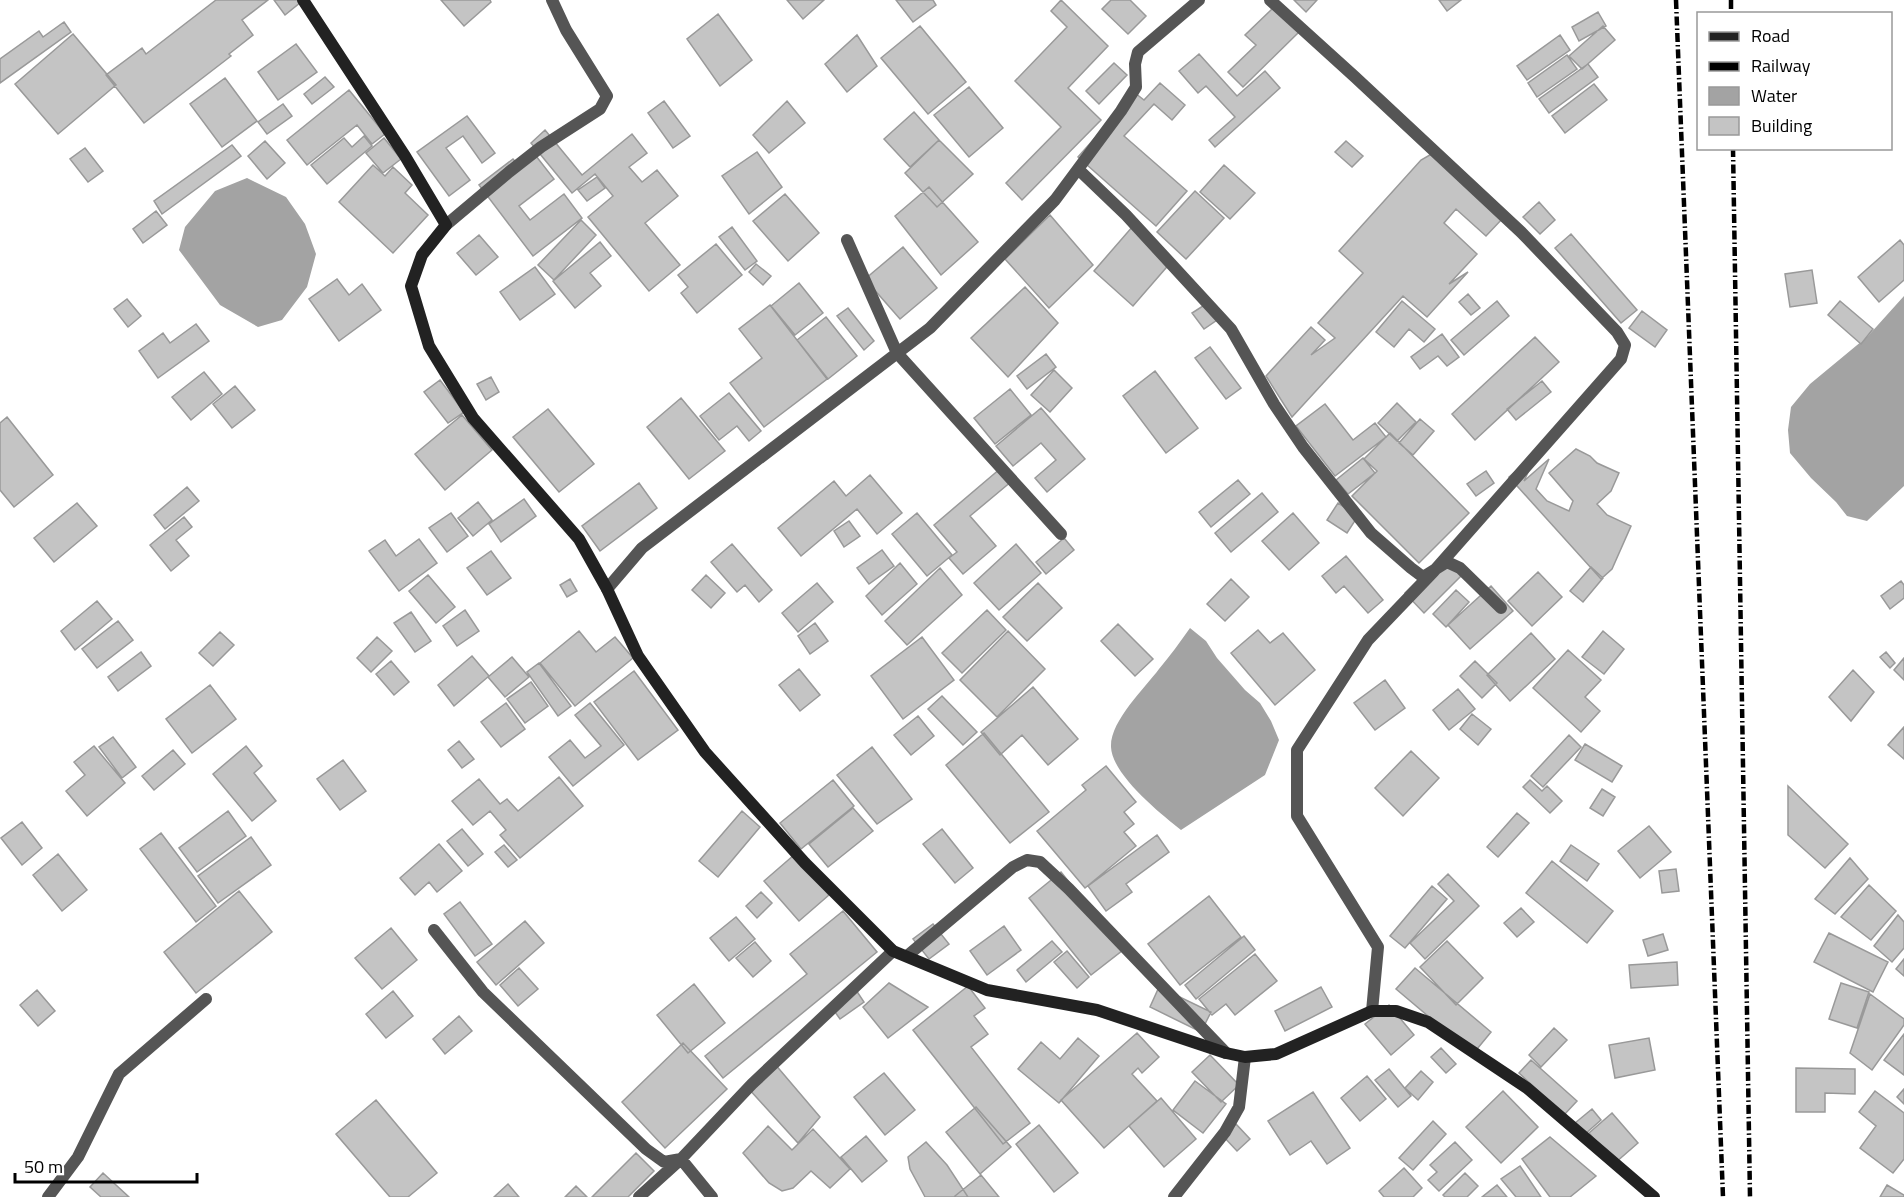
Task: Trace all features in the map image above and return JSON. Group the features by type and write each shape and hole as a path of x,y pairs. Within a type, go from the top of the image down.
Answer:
{"main road":[{"path":"303,0 405,156 446,225 422,255 411,286 429,346 473,418 579,539 607,589 638,656 705,752 805,863 893,951 987,990 1097,1010 1226,1053 1245,1057 1276,1054 1372,1011 1396,1011 1428,1022 1527,1088 1654,1197"}],"street":[{"path":"446,225 517,166 600,109 607,96 566,30 552,0"},
{"path":"607,589 642,548 930,328 1055,200 1136,87 1135,64 1138,52 1198,0"},
{"path":"1270,0 1356,77 1521,232 1617,332 1625,345 1621,358 1434,571 1368,640 1297,750 1297,816 1378,947 1372,1011"},
{"path":"1078,169 1126,215 1231,329 1274,404 1298,439 1371,533 1423,576 1447,562 1460,568 1502,608"},
{"path":"847,240 897,353 1061,534"},
{"path":"907,956 1013,867 1027,860 1040,862 1069,888 1226,1053"},
{"path":"434,930 483,992 646,1149 664,1162 681,1159"},
{"path":"639,1197 681,1159 752,1084 893,951"},
{"path":"48,1197 78,1157 119,1074 206,999"},
{"path":"1174,1197 1225,1132 1239,1107 1245,1057"},
{"path":"681,1159 712,1197"}],"water":[{"path":"247,178 286,197 305,224 316,254 307,287 282,320 258,327 220,305 179,250 185,227 215,191"},
{"path":"1904,296 1904,486 1867,521 1847,516 1790,453 1788,430 1791,407 1810,384 1868,336"},
{"path":"1190,628 1206,641 1217,658 1245,690 1260,703 1279,740 1265,775 1181,830 1150,804 1128,781 1113,758 1111,747 1112,737 1122,716"}],"building":[{"path":"216,0 268,0 242,20 253,35 229,54 231,56 144,123 106,75 142,48 146,54"},
{"path":"274,0 300,0 301,2 285,15"},
{"path":"441,0 490,0 491,2 464,26"},
{"path":"787,0 824,0 803,19"},
{"path":"896,0 933,0 936,5 913,22"},
{"path":"1061,0 1108,46 1068,88 1101,120 1022,200 1006,183 1061,127 1015,81 1067,27 1051,11"},
{"path":"1111,0 1130,0 1146,16 1128,34 1102,9"},
{"path":"1294,0 1317,0 1306,12"},
{"path":"1439,0 1461,0 1447,11"},
{"path":"1274,7 1299,32 1243,87 1228,72 1256,45 1245,35"},
{"path":"1598,12 1606,26 1579,41 1572,27"},
{"path":"718,14 752,60 720,86 687,39"},
{"path":"64,22 71,32 0,83 0,59 39,31 43,37"},
{"path":"920,26 966,82 928,114 881,58"},
{"path":"1603,26 1615,40 1582,69 1569,56"},
{"path":"73,34 116,85 58,134 15,84"},
{"path":"857,35 877,66 847,92 825,64"},
{"path":"1560,35 1570,50 1527,80 1517,66"},
{"path":"296,44 317,72 278,100 258,72"},
{"path":"1199,54 1237,96 1265,71 1280,88 1215,147 1209,140 1235,117 1206,86 1198,93 1179,71"},
{"path":"1567,55 1577,69 1537,97 1528,83"},
{"path":"1114,63 1127,75 1099,104 1086,91"},
{"path":"1588,64 1598,77 1549,113 1539,99"},
{"path":"325,77 334,87 312,104 304,94"},
{"path":"225,78 257,121 222,147 190,104"},
{"path":"1160,83 1185,105 1172,120 1154,104 1124,136 1187,191 1156,226 1078,157 1135,93 1144,100"},
{"path":"1594,84 1607,100 1565,133 1552,116"},
{"path":"969,87 1003,128 969,157 934,115"},
{"path":"349,90 385,134 372,144 357,125 307,165 287,140"},
{"path":"664,101 690,136 673,148 648,113"},
{"path":"787,101 805,123 769,153 753,135"},
{"path":"283,104 292,116 267,134 258,122"},
{"path":"914,112 939,140 910,167 884,139"},
{"path":"467,116 495,153 482,163 463,136 446,148 470,180 449,196 417,152"},
{"path":"545,130 582,175 632,134 647,153 629,167 642,182 657,170 678,196 645,223 680,265 649,291 588,217 613,196 595,174 572,193 531,143"},
{"path":"364,136 372,146 327,184 311,165 344,138 352,147"},
{"path":"384,138 401,159 383,173 366,153"},
{"path":"939,140 973,174 937,207 905,173"},
{"path":"265,141 285,163 267,179 248,156"},
{"path":"1346,141 1363,156 1352,167 1335,152"},
{"path":"232,145 241,156 162,214 154,201"},
{"path":"85,148 103,171 88,182 70,159"},
{"path":"757,152 782,187 749,214 722,176"},
{"path":"1435,152 1503,218 1486,236 1456,209 1444,223 1477,254 1449,284 1468,272 1427,317 1403,296 1292,417 1266,376 1311,327 1325,340 1311,355 1335,338 1318,323 1363,273 1339,251 1421,160"},
{"path":"536,156 554,179 519,206 530,220 564,194 582,218 533,256 479,185 513,159 520,167"},
{"path":"373,165 385,176 393,167 412,185 405,193 428,215 393,253 339,202"},
{"path":"1224,165 1255,193 1230,219 1200,192"},
{"path":"597,177 605,188 587,201 578,190"},
{"path":"929,187 978,242 941,275 895,216"},
{"path":"1195,191 1224,218 1186,259 1157,232"},
{"path":"785,194 819,233 788,261 753,221"},
{"path":"1539,202 1555,220 1540,234 1523,217"},
{"path":"156,211 167,225 143,243 133,229"},
{"path":"1050,215 1093,265 1049,308 1005,259"},
{"path":"581,220 596,235 554,280 538,265"},
{"path":"1133,226 1172,261 1133,306 1094,271"},
{"path":"732,227 757,261 745,270 719,237"},
{"path":"1571,234 1637,310 1621,323 1555,248"},
{"path":"479,235 498,257 476,275 457,253"},
{"path":"1900,240 1904,245 1904,280 1879,302 1858,277"},
{"path":"600,242 611,256 590,273 601,286 575,308 553,281"},
{"path":"716,244 742,275 697,313 681,293 688,287 678,275"},
{"path":"903,247 937,288 900,319 865,279"},
{"path":"756,264 771,276 763,285 749,272"},
{"path":"535,267 555,294 520,320 500,292"},
{"path":"1812,270 1817,303 1790,307 1785,274"},
{"path":"337,279 349,295 362,284 381,310 339,341 309,299"},
{"path":"799,283 823,313 795,335 771,306"},
{"path":"1025,287 1058,323 1008,377 971,338"},
{"path":"1468,294 1480,308 1471,315 1459,302"},
{"path":"127,299 141,316 128,327 114,309"},
{"path":"1402,301 1435,329 1424,342 1409,329 1394,347 1376,332"},
{"path":"1497,301 1509,316 1464,355 1451,340"},
{"path":"1840,301 1873,329 1861,344 1828,315"},
{"path":"1209,302 1220,318 1204,329 1192,313"},
{"path":"770,305 827,379 764,427 730,383 762,358 739,329"},
{"path":"848,308 874,341 864,350 837,316"},
{"path":"1642,311 1667,330 1655,347 1629,328"},
{"path":"826,317 857,356 828,379 797,340"},
{"path":"196,324 209,341 158,378 139,351 163,333 170,343"},
{"path":"1442,334 1459,357 1447,366 1438,356 1420,369 1411,357"},
{"path":"1535,337 1559,362 1475,440 1452,414"},
{"path":"1210,347 1241,388 1226,399 1195,358"},
{"path":"1046,354 1056,367 1027,389 1017,376"},
{"path":"1054,370 1072,388 1050,412 1031,395"},
{"path":"1155,371 1198,428 1166,453 1123,396"},
{"path":"204,372 222,394 191,420 172,397"},
{"path":"491,377 499,392 486,400 477,384"},
{"path":"440,380 464,412 448,423 424,392"},
{"path":"1542,381 1551,392 1516,420 1507,409"},
{"path":"235,386 255,410 232,428 213,404"},
{"path":"1010,389 1031,415 995,444 974,418"},
{"path":"729,393 761,431 749,441 737,426 719,440 700,416"},
{"path":"681,398 725,451 689,479 647,427"},
{"path":"1397,403 1416,422 1397,441 1378,423"},
{"path":"1325,404 1353,440 1375,423 1386,437 1335,476 1296,426"},
{"path":"1041,408 1085,459 1047,492 1035,478 1056,460 1041,443 1013,466 996,446"},
{"path":"548,409 594,464 559,492 513,437"},
{"path":"462,415 492,450 445,490 415,454"},
{"path":"7,417 53,475 14,507 0,490 0,423"},
{"path":"1420,419 1434,431 1413,455 1399,443"},
{"path":"1390,433 1469,513 1419,563 1352,496 1377,471 1364,459"},
{"path":"1576,449 1590,456 1597,463 1619,473 1611,491 1597,504 1607,515 1631,526 1612,569 1601,579 1509,477 1537,453 1524,481 1549,459 1536,489 1547,501 1569,511 1573,501 1549,473"},
{"path":"1363,458 1375,473 1348,494 1336,480"},
{"path":"1001,468 1012,481 970,516 996,546 963,574 949,558 957,552 934,525"},
{"path":"1486,471 1494,483 1476,496 1467,484"},
{"path":"870,475 902,513 877,534 857,509 801,556 778,528 834,481 846,496"},
{"path":"1238,480 1250,494 1211,527 1199,512"},
{"path":"639,483 657,508 600,551 582,526"},
{"path":"187,487 199,501 165,529 154,515"},
{"path":"1262,493 1278,512 1231,552 1215,533"},
{"path":"524,499 536,516 501,542 489,524"},
{"path":"478,502 492,520 473,536 458,518"},
{"path":"77,503 97,526 54,562 34,538"},
{"path":"1338,503 1358,516 1347,533 1327,520"},
{"path":"451,513 468,536 447,552 429,528"},
{"path":"917,513 952,555 927,576 892,534"},
{"path":"1293,513 1319,543 1289,570 1262,541"},
{"path":"184,517 192,527 176,540 189,556 171,571 150,545"},
{"path":"849,521 860,536 844,547 834,531"},
{"path":"1064,538 1074,550 1046,574 1036,562"},
{"path":"419,539 437,563 399,591 369,551 385,540 396,556"},
{"path":"732,544 772,590 759,602 745,585 737,592 711,562"},
{"path":"1016,544 1041,573 999,610 974,583"},
{"path":"882,550 894,566 869,584 857,568"},
{"path":"491,551 511,578 487,595 467,568"},
{"path":"1445,553 1465,572 1424,613 1405,593"},
{"path":"1346,556 1383,600 1368,613 1344,586 1336,593 1322,576"},
{"path":"900,563 917,584 882,615 866,596"},
{"path":"1591,567 1603,578 1583,602 1570,591"},
{"path":"940,568 962,595 907,645 885,621"},
{"path":"1538,572 1562,597 1532,626 1508,601"},
{"path":"428,575 455,607 436,623 409,591"},
{"path":"706,575 725,593 711,608 692,590"},
{"path":"570,579 577,591 567,597 560,585"},
{"path":"1231,579 1249,597 1225,621 1207,604"},
{"path":"1901,581 1904,585 1904,598 1890,609 1881,596"},
{"path":"817,583 833,602 798,632 782,613"},
{"path":"1038,583 1062,608 1027,641 1003,617"},
{"path":"1491,586 1513,611 1470,649 1448,625"},
{"path":"1456,590 1469,602 1446,627 1433,614"},
{"path":"97,601 112,619 75,650 61,631"},
{"path":"465,610 479,631 457,646 443,626"},
{"path":"987,610 1006,630 962,673 942,653"},
{"path":"411,612 431,641 415,652 394,623"},
{"path":"118,621 133,640 97,668 82,649"},
{"path":"815,623 828,641 810,654 798,636"},
{"path":"1118,624 1153,659 1135,676 1101,641"},
{"path":"1258,630 1270,643 1283,633 1315,670 1275,705 1231,653"},
{"path":"579,631 596,652 615,637 633,658 575,706 540,663"},
{"path":"1008,631 1045,669 997,717 960,680"},
{"path":"1603,631 1624,649 1604,674 1582,657"},
{"path":"220,632 234,645 213,666 199,653"},
{"path":"1531,633 1555,659 1510,701 1487,675"},
{"path":"377,637 392,651 371,672 357,658"},
{"path":"922,637 954,680 903,719 871,676"},
{"path":"1568,650 1601,680 1585,697 1600,711 1581,732 1533,688"},
{"path":"141,652 151,666 118,691 108,677"},
{"path":"1886,652 1895,663 1890,668 1880,657"},
{"path":"472,656 489,676 454,706 438,685"},
{"path":"512,657 529,677 505,697 488,677"},
{"path":"1904,658 1904,680 1894,670"},
{"path":"391,661 409,682 394,695 376,674"},
{"path":"1475,661 1497,683 1482,698 1460,676"},
{"path":"539,663 571,706 558,716 527,672"},
{"path":"799,669 820,695 800,711 779,685"},
{"path":"1853,670 1874,692 1851,721 1829,697"},
{"path":"634,671 678,730 638,760 594,702"},
{"path":"1385,680 1405,708 1375,730 1354,703"},
{"path":"531,682 548,706 525,723 507,699"},
{"path":"210,685 236,719 192,753 166,719"},
{"path":"1033,687 1078,739 1048,765 1022,735 1000,755 981,732"},
{"path":"1458,689 1475,709 1449,730 1433,710"},
{"path":"942,696 977,732 963,745 928,709"},
{"path":"506,703 525,729 501,747 481,722"},
{"path":"590,703 624,745 573,786 549,757 570,740 585,758 601,746 575,715"},
{"path":"1472,714 1491,729 1478,745 1460,729"},
{"path":"918,716 934,736 911,755 894,735"},
{"path":"1904,727 1904,759 1888,745"},
{"path":"984,733 1049,812 1010,843 946,765"},
{"path":"1569,735 1581,747 1543,787 1531,776"},
{"path":"113,737 136,767 122,778 99,747"},
{"path":"459,741 474,759 462,768 448,750"},
{"path":"1585,744 1622,766 1612,782 1575,760"},
{"path":"94,746 125,783 87,816 66,791 85,775 74,762"},
{"path":"246,746 262,766 254,773 276,801 252,821 213,774"},
{"path":"872,747 912,799 877,824 837,775"},
{"path":"173,750 185,764 154,790 142,776"},
{"path":"1411,751 1439,778 1403,816 1375,788"},
{"path":"343,760 366,791 340,810 317,779"},
{"path":"1106,766 1136,802 1124,812 1134,824 1124,832 1136,846 1085,888 1037,831 1086,790 1082,785"},
{"path":"559,777 583,806 520,858 500,835 506,830 490,811 473,825 452,801 479,779 500,804 507,799 518,811"},
{"path":"833,780 854,806 801,849 780,823"},
{"path":"1530,780 1542,791 1547,786 1562,801 1550,813 1523,787"},
{"path":"1788,786 1848,844 1825,868 1788,835"},
{"path":"1602,789 1615,797 1603,816 1590,808"},
{"path":"853,808 873,831 828,867 809,844"},
{"path":"228,811 246,836 197,872 179,848"},
{"path":"742,811 760,827 718,877 699,861"},
{"path":"1517,813 1529,823 1498,857 1487,847"},
{"path":"22,822 42,848 22,865 1,838"},
{"path":"1649,826 1671,852 1640,878 1618,851"},
{"path":"462,829 483,854 468,866 447,841"},
{"path":"942,829 973,868 955,883 923,844"},
{"path":"161,833 216,906 196,922 140,849"},
{"path":"1157,835 1169,852 1126,884 1132,892 1106,911 1088,886"},
{"path":"251,837 271,865 218,903 198,876"},
{"path":"439,844 462,871 437,892 429,882 415,895 400,878"},
{"path":"504,845 517,860 508,867 495,852"},
{"path":"1571,845 1599,864 1587,881 1560,861"},
{"path":"58,854 87,890 62,911 33,875"},
{"path":"794,855 829,895 799,921 764,881"},
{"path":"1850,858 1868,879 1835,914 1815,899"},
{"path":"1552,861 1613,911 1587,943 1526,893"},
{"path":"1676,869 1679,891 1662,893 1659,871"},
{"path":"1061,872 1123,950 1091,975 1029,898"},
{"path":"1448,874 1479,906 1425,959 1410,943 1454,901 1438,884"},
{"path":"1869,885 1896,911 1871,940 1841,917"},
{"path":"1432,886 1447,899 1405,948 1390,936"},
{"path":"239,891 272,932 196,993 164,952"},
{"path":"761,892 772,903 757,918 746,906"},
{"path":"1209,896 1241,937 1180,985 1148,944"},
{"path":"460,902 492,944 475,956 444,914"},
{"path":"1521,908 1534,922 1517,937 1504,923"},
{"path":"843,911 877,952 723,1078 705,1056 807,974 790,954"},
{"path":"1898,915 1904,922 1904,948 1892,962 1874,946"},
{"path":"736,917 755,939 729,961 710,938"},
{"path":"525,921 544,943 496,985 477,962"},
{"path":"933,924 949,944 929,959 913,939"},
{"path":"1004,926 1021,950 987,975 970,951"},
{"path":"391,928 417,960 382,989 355,958"},
{"path":"1829,933 1888,962 1873,992 1814,962"},
{"path":"1663,934 1668,950 1648,956 1643,940"},
{"path":"1244,936 1255,950 1196,999 1185,985"},
{"path":"1052,941 1062,952 1026,982 1017,970"},
{"path":"1447,941 1483,978 1456,1005 1420,967"},
{"path":"755,942 771,961 753,977 736,958"},
{"path":"1067,951 1089,977 1077,988 1054,962"},
{"path":"1255,954 1277,981 1235,1015 1226,1004 1212,1015 1199,999"},
{"path":"1904,959 1904,976 1896,969"},
{"path":"1677,962 1678,985 1631,988 1629,965"},
{"path":"519,968 538,989 518,1006 500,985"},
{"path":"1415,968 1491,1032 1473,1054 1396,989"},
{"path":"889,983 928,1007 888,1038 863,1007"},
{"path":"1841,983 1869,992 1857,1028 1829,1019"},
{"path":"694,984 725,1023 688,1053 657,1015"},
{"path":"968,986 985,1008 974,1016 988,1034 971,1047 1030,1123 1003,1144 913,1030"},
{"path":"854,987 864,1002 840,1019 830,1005"},
{"path":"1159,987 1211,1012 1201,1032 1150,1007"},
{"path":"1321,987 1332,1007 1285,1031 1275,1011"},
{"path":"37,990 55,1011 38,1026 20,1005"},
{"path":"393,991 413,1016 386,1038 366,1014"},
{"path":"1870,994 1904,1019 1904,1025 1872,1070 1850,1053"},
{"path":"1389,1005 1414,1035 1391,1055 1365,1024"},
{"path":"459,1016 472,1031 445,1054 433,1039"},
{"path":"1554,1028 1567,1040 1541,1067 1529,1055"},
{"path":"1137,1033 1159,1057 1142,1073 1138,1068 1132,1074 1157,1101 1104,1148 1061,1100"},
{"path":"1904,1034 1904,1075 1884,1060"},
{"path":"1078,1038 1099,1056 1059,1103 1018,1069 1041,1042 1060,1059"},
{"path":"1649,1038 1655,1070 1615,1078 1609,1045"},
{"path":"683,1043 727,1089 665,1148 622,1102"},
{"path":"1441,1048 1456,1064 1446,1073 1431,1057"},
{"path":"1210,1055 1239,1085 1221,1102 1192,1072"},
{"path":"1531,1060 1577,1101 1564,1115 1519,1073"},
{"path":"774,1063 820,1117 798,1143 748,1088"},
{"path":"1796,1068 1855,1069 1855,1094 1825,1093 1825,1112 1796,1112"},
{"path":"1389,1069 1411,1096 1398,1107 1375,1080"},
{"path":"1421,1071 1433,1082 1418,1100 1405,1088"},
{"path":"884,1073 915,1110 885,1135 854,1097"},
{"path":"1367,1076 1386,1099 1360,1121 1341,1098"},
{"path":"1195,1081 1226,1104 1203,1133 1173,1110"},
{"path":"1904,1089 1904,1104 1897,1097"},
{"path":"1503,1091 1538,1127 1501,1163 1466,1127"},
{"path":"1875,1091 1904,1113 1904,1159 1893,1173 1860,1148 1876,1126 1859,1112"},
{"path":"1313,1092 1350,1148 1327,1164 1311,1141 1290,1155 1268,1121"},
{"path":"1161,1098 1196,1139 1164,1167 1129,1126"},
{"path":"376,1100 437,1173 408,1197 390,1197 336,1134"},
{"path":"976,1107 1011,1147 980,1174 946,1132"},
{"path":"1592,1109 1601,1120 1584,1135 1575,1123"},
{"path":"1612,1113 1638,1143 1615,1163 1589,1133"},
{"path":"1433,1121 1446,1134 1413,1170 1399,1158"},
{"path":"1236,1124 1250,1139 1237,1151 1223,1136"},
{"path":"1039,1125 1078,1173 1054,1192 1016,1144"},
{"path":"768,1126 792,1150 813,1129 850,1169 830,1188 811,1171 793,1188 782,1191 769,1183 743,1153"},
{"path":"866,1136 887,1161 862,1182 841,1157"},
{"path":"1550,1137 1596,1176 1570,1197 1550,1197 1522,1159"},
{"path":"926,1142 947,1165 968,1197 925,1197 910,1169 908,1157"},
{"path":"1455,1142 1472,1160 1439,1191 1428,1180 1437,1172 1430,1165"},
{"path":"636,1153 654,1171 628,1197 592,1197"},
{"path":"1520,1166 1541,1197 1516,1197 1501,1179"},
{"path":"1404,1168 1422,1188 1413,1197 1384,1197 1379,1191"},
{"path":"103,1173 129,1197 101,1197 90,1187"},
{"path":"1465,1173 1478,1186 1467,1197 1445,1197 1443,1195"},
{"path":"981,1175 999,1197 955,1196"},
{"path":"508,1184 519,1197 494,1197"},
{"path":"1497,1185 1507,1197 1482,1197"},
{"path":"1887,1185 1904,1195 1904,1197 1880,1197"},
{"path":"576,1186 587,1197 565,1197"}],"railway":[{"path":"1676,0 1723,1197"},
{"path":"1731,0 1731,12"},
{"path":"1733,150 1750,1197"}]}
